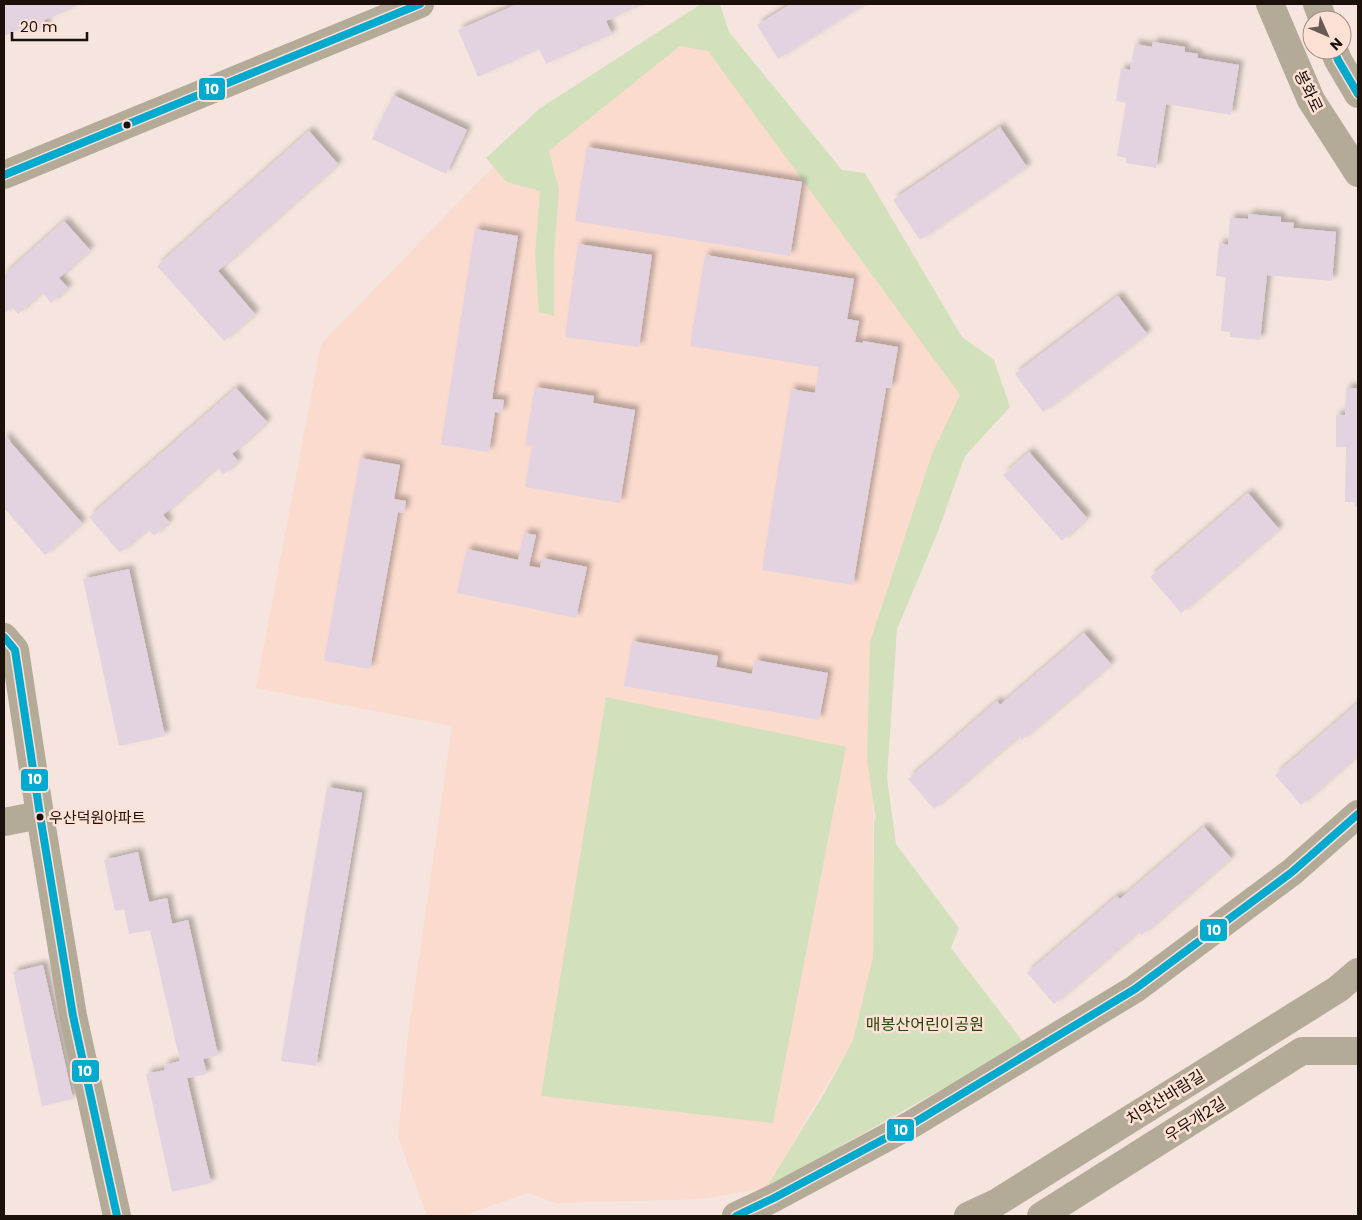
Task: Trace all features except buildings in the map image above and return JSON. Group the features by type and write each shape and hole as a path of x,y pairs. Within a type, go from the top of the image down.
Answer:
{"street":[{"path":"4,175 420,4"},
{"name":"봉화로","path":"1270,4 1311,100 1358,173"},
{"path":"1338,60 1358,94"},
{"path":"4,637 15,650 40,815 74,1016 117,1216"},
{"path":"736,1216 774,1198 912,1124 1135,989 1292,872 1358,814"},
{"path":"4,822 40,815"},
{"name":"치악산바람길","path":"968,1216 996,1203 1338,989 1358,972"},
{"name":"우무개2길","path":"1041,1216 1302,1051 1358,1051"}],"shaded area":[{"path":"695,16 998,401 944,475 879,626 873,738 873,957 853,1040 766,1188 701,1199 556,1203 528,1193 464,1216 427,1216 398,1138 407,1043 452,726 256,688 321,344 523,136"}],"green space":[{"name":"매봉산어린이공원","path":"701,4 720,4 729,32 842,170 865,173 962,337 994,360 1010,407 965,456 937,534 897,629 887,778 896,844 959,928 951,948 1024,1043 766,1188 825,1092 853,1040 873,957 874,818 876,821 867,758 870,642 932,454 960,395 708,51 680,46 549,151 559,190 554,256 554,316 539,312 535,255 540,191 506,182 486,158 539,109"},
{"path":"606,697 846,747 773,1123 541,1096"}],"transit line":[{"name":"10","path":"4,175 420,4"},
{"name":"10","path":"1338,60 1358,94"},
{"name":"10","path":"4,637 15,650 73,1016 117,1216"},
{"name":"10","path":"736,1216 774,1198 912,1124 1135,989 1292,872 1358,814"}],"place":[{"name":"우산덕원아파트","path":"40,817"}]}
